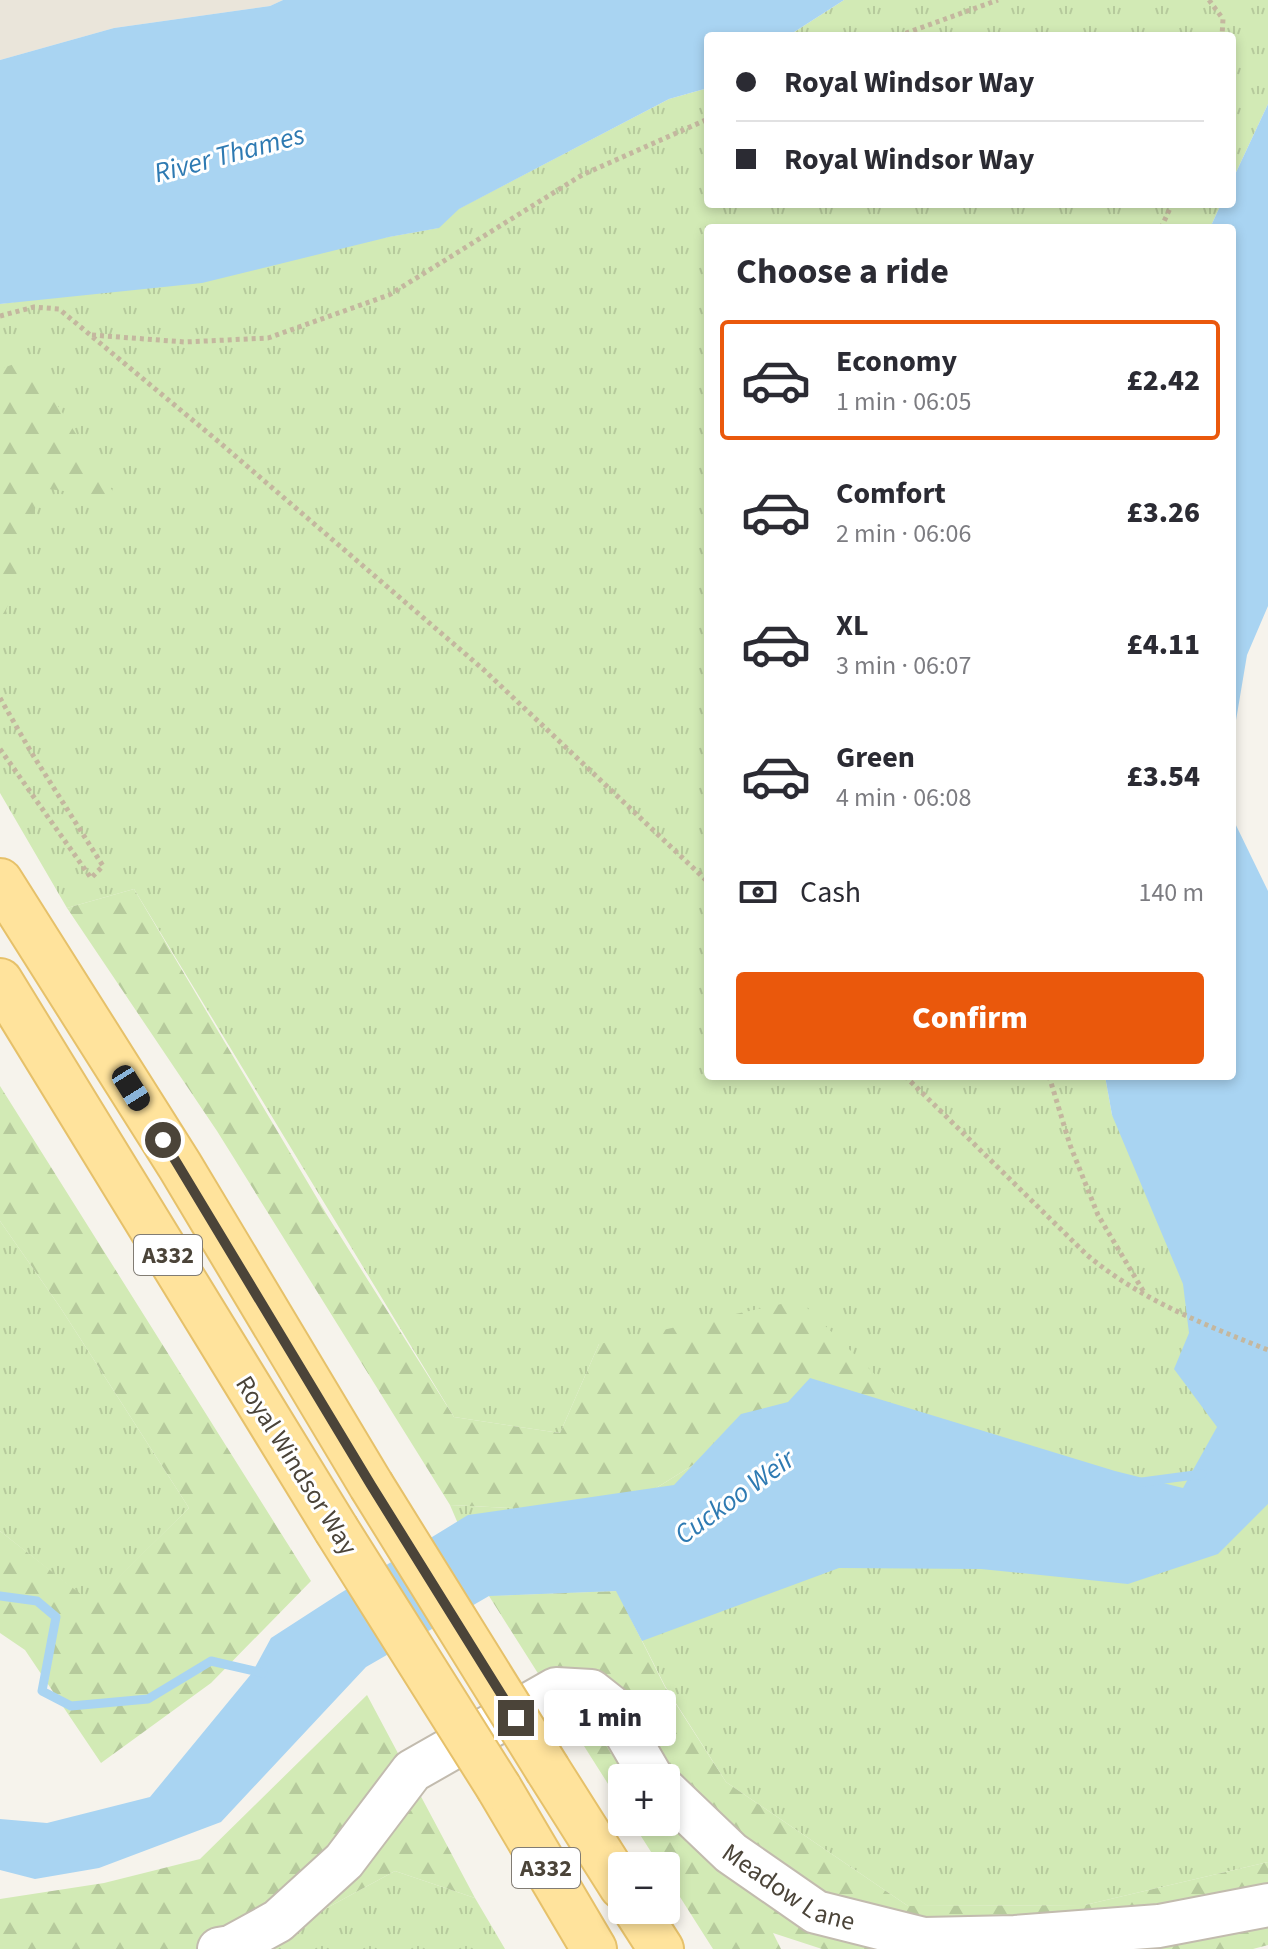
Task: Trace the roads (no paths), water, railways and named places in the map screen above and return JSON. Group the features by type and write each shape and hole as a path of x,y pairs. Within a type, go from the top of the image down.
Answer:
{"main road":[{"name":"Royal Windsor Way","path":"0,881 180,1166 371,1485 608,1865"},
{"name":"Royal Windsor Way","path":"0,981 336,1529 499,1788 594,1949"},
{"path":"645,1924 661,1949"}],"lane":[{"path":"219,1949 231,1947 278,1921 344,1861 412,1771 556,1689 591,1691 610,1706 644,1764"},
{"name":"Meadow Lane","path":"680,1804 731,1853 816,1912 924,1939 1015,1937 1159,1926 1268,1905"}],"water":[{"name":"River Thames","path":"283,0 844,0 794,32 704,32 704,89 669,99 459,209 439,228 389,237 202,283 0,304 0,60 114,28 270,6"},
{"path":"1268,104 1268,606 1247,655 1236,720 1236,224 1212,224 1219,208 1236,208 1236,172"},
{"path":"1236,825 1268,891 1268,1504 1218,1554 1128,1584 981,1569 839,1568 642,1641 616,1591 489,1596 366,1667 221,1822 99,1868 35,1879 0,1870 0,1819 47,1823 150,1797 252,1673 271,1638 468,1515 674,1485 741,1414 788,1402 810,1378 1115,1471 1183,1488 1217,1427 1174,1369 1189,1333 1183,1284 1112,1115 1106,1080 1236,1080"}],"waterway":[{"name":"Cuckoo Weir","path":"1142,1482 1202,1474"},
{"path":"0,1596 37,1601 56,1617 42,1691 71,1706 148,1699 211,1661 263,1673"}]}
